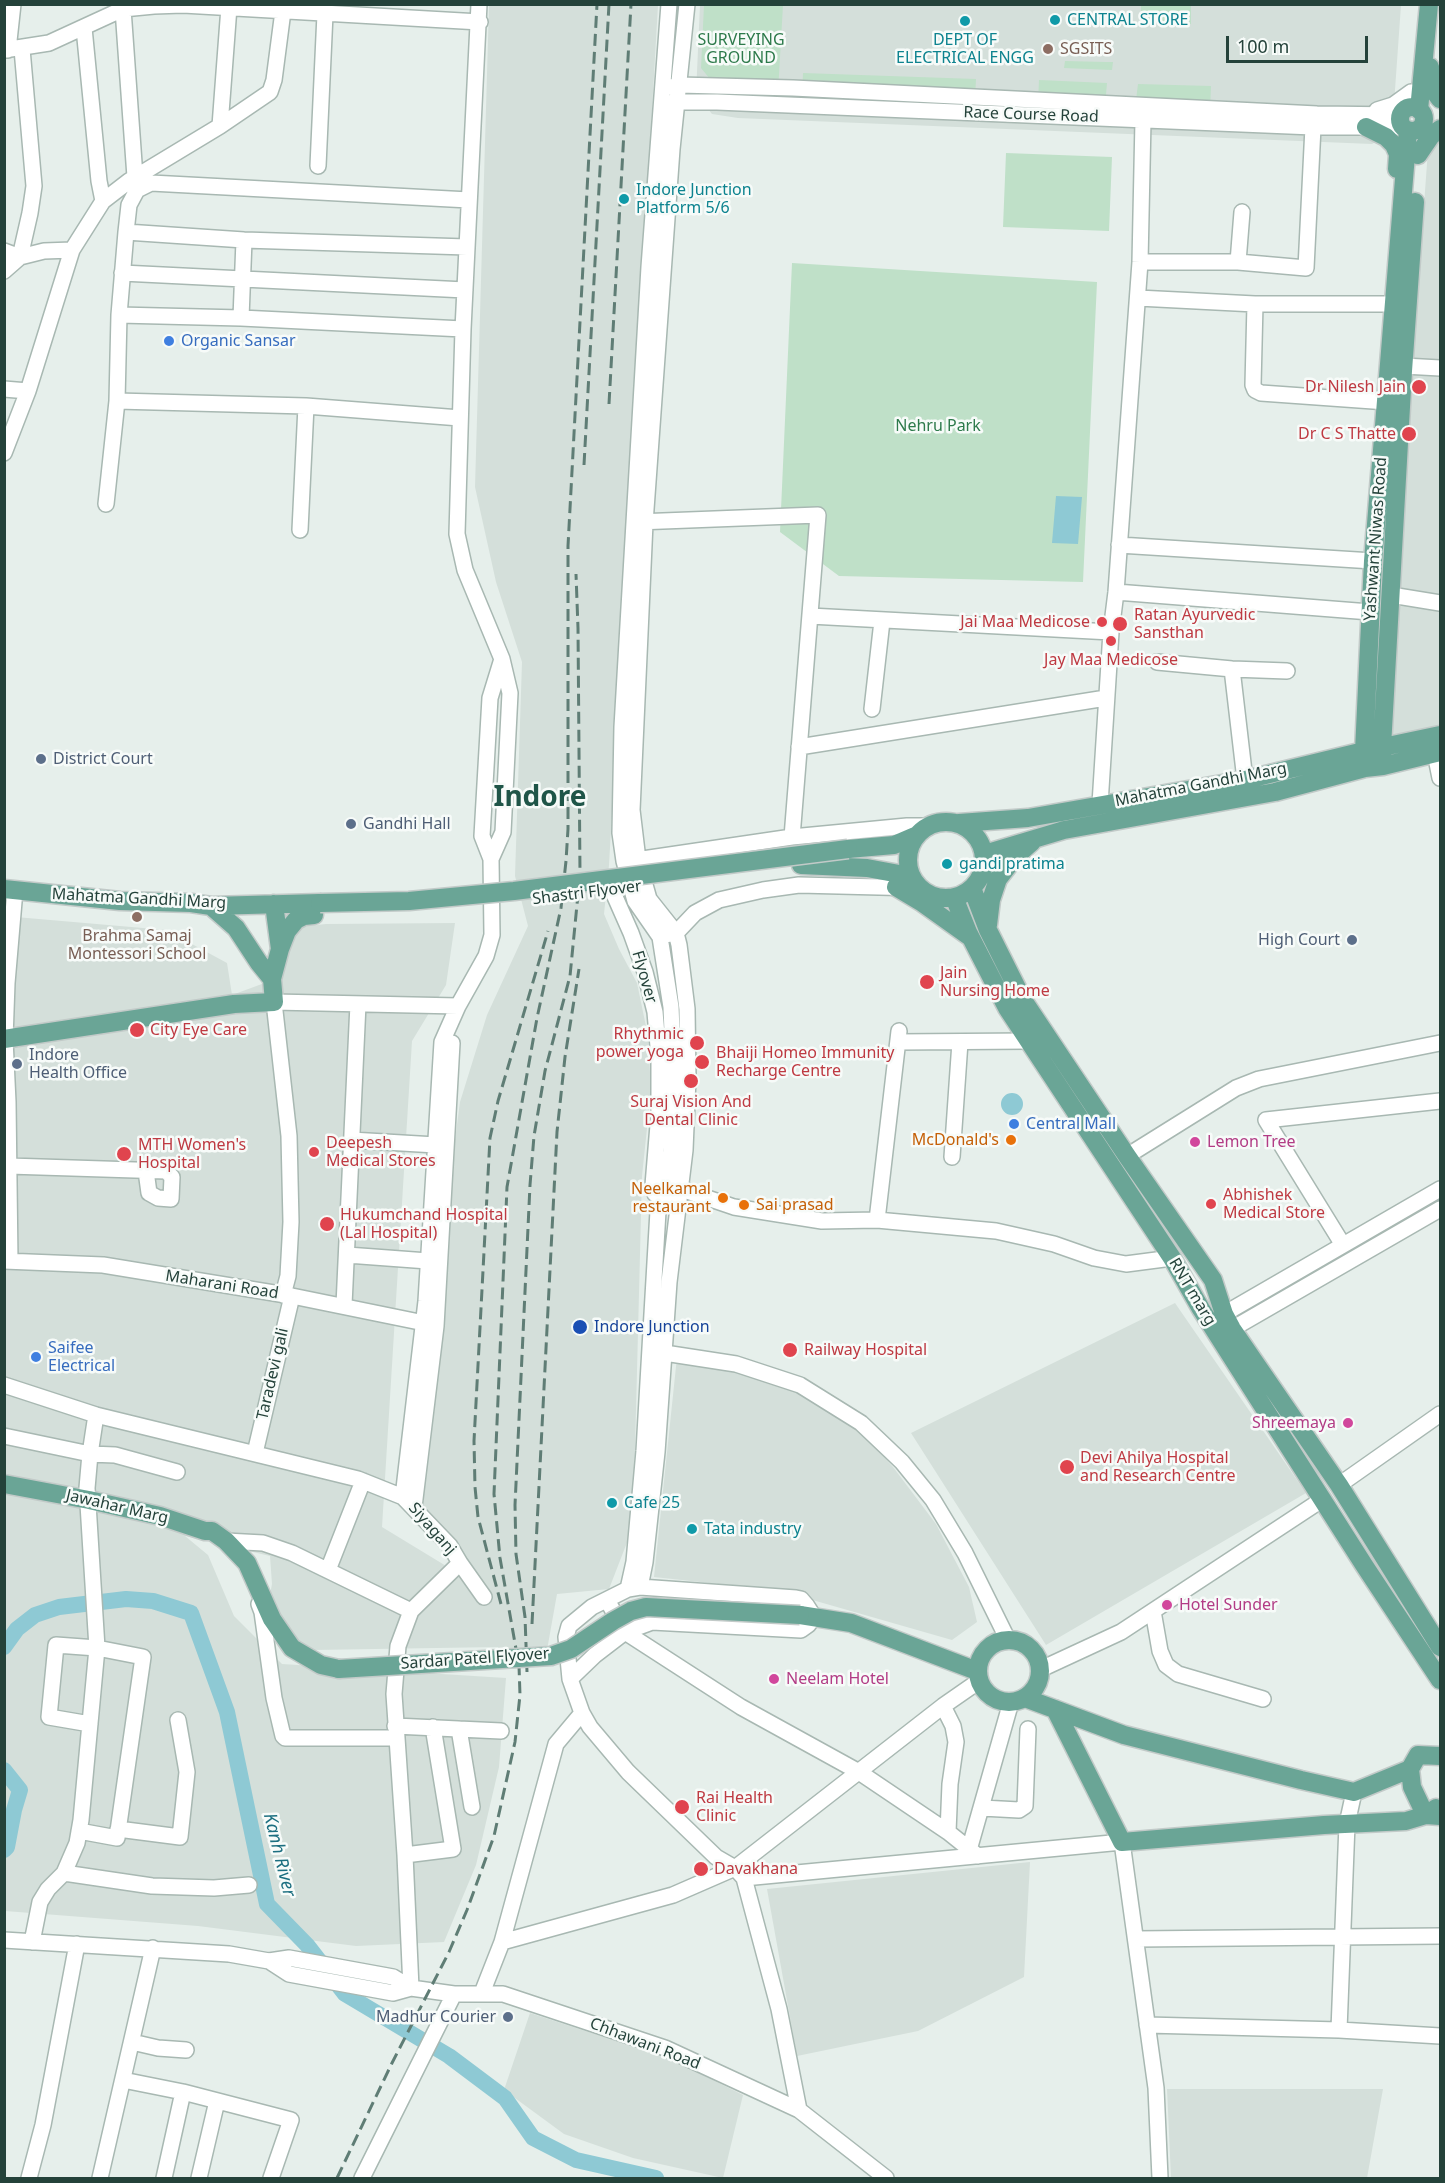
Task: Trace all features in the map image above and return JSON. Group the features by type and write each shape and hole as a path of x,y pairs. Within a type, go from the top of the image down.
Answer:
{"main road":[{"name":"Yashwant Niwas Road","path":"1370,762 1382,747 1418,155 1417,4"},
{"name":"Yashwant Niwas Road","path":"1370,762 1370,612 1373,561 1404,186 1418,118 1429,4"},
{"path":"1424,58 1430,66 1434,91 1440,99"},
{"name":"Race Course Road","path":"1418,118 1440,108"},
{"path":"1363,121 1394,144 1398,153 1396,177 1404,186"},
{"path":"1382,747 1440,735"},
{"name":"Mahatma Gandhi Marg","path":"959,824 1028,818 1245,780 1438,753"},
{"name":"Mahatma Gandhi Marg","path":"984,854 1097,822 1275,792 1370,762"},
{"path":"941,822 959,824 973,832 982,845 985,861 981,877 969,891 954,897 931,896 915,882 907,862 909,849 921,831 941,822"},
{"name":"Shastri Flyover","path":"280,949 287,931 296,920 317,909 514,891 894,845 921,831"},
{"path":"988,930 991,900 998,879 1015,857 1038,837"},
{"name":"Shastri Flyover","path":"274,904 317,909 419,913 801,865 867,868 915,882"},
{"path":"896,887 971,938"},
{"name":"RNT marg","path":"972,888 988,930 1023,1000 1126,1156 1213,1280 1232,1319 1440,1647"},
{"name":"Mahatma Gandhi Marg","path":"10,890 120,901 191,903 211,906 274,904"},
{"name":"RNT marg","path":"954,897 971,938 1007,1008 1172,1258 1201,1309 1440,1680"},
{"path":"274,904 280,949 274,991"},
{"path":"211,906 236,928 274,991"},
{"path":"5,1039 234,1004 274,991"},
{"path":"4,1475 88,1494"},
{"name":"Jawahar Marg","path":"4,1484 88,1494"},
{"name":"Sardar Patel Flyover","path":"88,1494 154,1505 209,1525 214,1534 247,1563 272,1619 292,1648 321,1665 339,1669 551,1656 571,1649 631,1611 646,1607 807,1616 851,1623 978,1676"},
{"path":"1018,1700 1036,1686 1040,1670 1033,1652 1026,1646 1008,1640 992,1645 981,1656 978,1676 984,1690 1001,1701 1018,1700 1055,1709 1124,1735 1354,1792 1414,1762 1440,1741"},
{"path":"1055,1709 1122,1842 1406,1821 1436,1812 1412,1787 1414,1762"},
{"path":"1414,1762 1440,1756"}],"street":[{"path":"13,4 12,50 34,186 20,257"},
{"path":"430,1325 428,1262 442,1042 460,1001 486,956 493,925 491,859 482,836 490,698 502,659 465,570 457,534 463,329 480,22 479,4"},
{"path":"640,522 660,105 669,4"},
{"path":"662,1180 671,1151 674,1078 671,1007 660,937 634,901 631,861 632,810 627,790 622,727 672,149 687,4"},
{"path":"12,50 49,43 84,28 100,12 183,5 480,22"},
{"path":"220,126 228,7"},
{"path":"123,9 135,177"},
{"path":"4,453 28,391 72,250 103,201 135,177 220,126 270,92 274,80 283,10"},
{"path":"318,166 325,14"},
{"path":"84,28 103,201"},
{"name":"Race Course Road","path":"661,89 679,85 793,88 1363,121"},
{"name":"Race Course Road","path":"660,105 677,102 1313,128 1363,121 1418,118"},
{"path":"1363,121 1393,105 1418,118"},
{"path":"1100,804 1106,698 1140,262 1143,120"},
{"path":"1140,262 1238,262 1306,268 1313,128"},
{"path":"106,504 117,401 119,315 126,232 129,205 137,190 151,183 469,200"},
{"path":"1238,262 1242,212"},
{"path":"126,232 244,240 467,247"},
{"path":"241,318 244,240"},
{"path":"4,271 20,257 72,250"},
{"path":"4,251 20,257"},
{"path":"122,273 465,290"},
{"path":"1137,298 1255,304 1395,304"},
{"path":"1255,304 1253,385 1255,390 1261,393 1387,402"},
{"path":"119,315 241,318 463,329"},
{"path":"1404,366 1440,368"},
{"path":"4,388 28,391"},
{"path":"117,401 306,406 460,418"},
{"path":"300,530 306,406"},
{"path":"640,522 818,515 792,837"},
{"path":"1119,545 1373,561"},
{"path":"1116,592 1370,612"},
{"path":"1391,595 1440,603"},
{"path":"810,616 1111,632"},
{"path":"872,709 882,621"},
{"path":"1157,662 1232,669 1287,671"},
{"path":"1232,669 1245,780"},
{"path":"799,747 1106,698"},
{"path":"1438,753 1440,778"},
{"path":"631,861 792,837 907,826 921,831"},
{"path":"631,861 649,899 676,933 687,1009 688,1078 662,1180 676,1211 634,1562 634,1588"},
{"path":"660,937 676,933 695,913 719,900 763,890 798,885 896,887 915,882"},
{"path":"7,1261 9,1166 5,1039 10,890"},
{"name":"Flyover","path":"612,890 645,972 655,1012 659,1058 662,1180 658,1211 658,1352"},
{"path":"274,991 460,1001"},
{"path":"274,991 358,1004 460,1001"},
{"name":"Taradevi gali","path":"255,1453 288,1295 291,1222 289,1136 274,991"},
{"path":"344,1305 358,1004"},
{"path":"409,1502 446,1177 451,1022"},
{"path":"877,1220 899,1037 960,1042 1029,1041"},
{"path":"952,1157 960,1042"},
{"path":"1126,1156 1236,1088 1259,1079 1440,1043"},
{"path":"1343,1245 1266,1120 1440,1101"},
{"path":"351,1140 436,1145"},
{"path":"9,1166 146,1171"},
{"path":"662,1180 734,1207 822,1221 877,1220 996,1231 1054,1244 1094,1258 1126,1264 1172,1258"},
{"path":"1232,1319 1343,1245 1440,1190"},
{"path":"1232,1319 1440,1209"},
{"path":"347,1255 428,1262"},
{"name":"Maharani Road","path":"7,1261 103,1265 344,1305 430,1325"},
{"path":"658,1352 736,1364 800,1385 861,1423 902,1462 933,1500 965,1553 1008,1640"},
{"name":"Siyaganj","path":"4,1385 96,1415 363,1481 409,1502 450,1546 460,1563 411,1611 398,1646 394,1694 411,1988"},
{"path":"1339,1485 1440,1414"},
{"path":"32,1942 40,1902 48,1889 64,1873 77,1843 79,1831 97,1648 89,1543 88,1494 90,1454 96,1415"},
{"path":"4,1436 90,1454 115,1455 177,1472"},
{"path":"328,1570 363,1481"},
{"path":"1040,1670 1121,1632 1323,1499"},
{"path":"214,1534 263,1543 292,1553 411,1611"},
{"path":"214,1534 249,1580 262,1612 274,1698 283,1736 396,1732 433,1727 501,1731"},
{"path":"460,1563 484,1597"},
{"path":"570,1679 595,1655 626,1632 652,1622 801,1630 808,1625 807,1606 801,1599 796,1598 634,1588 592,1607 568,1626 566,1636 570,1679 582,1713 590,1727 628,1772 716,1857 740,1873 779,2009 798,2110"},
{"path":"607,1600 626,1632 741,1707 859,1772 948,1832 974,1853"},
{"path":"1153,1611 1160,1651 1166,1665 1172,1670 1178,1674 1263,1699"},
{"path":"79,1831 117,1838 143,1657 97,1648 56,1645 49,1714 52,1718 90,1724"},
{"path":"740,1873 859,1772 978,1676"},
{"path":"974,1853 982,1808 1018,1700"},
{"path":"943,1706 953,1726 956,1742 950,1784 948,1832"},
{"path":"482,1993 502,1942 556,1744 582,1713"},
{"path":"118,1830 180,1837 186,1772 178,1720"},
{"path":"405,1855 453,1849 433,1727"},
{"path":"459,1729 472,1807"},
{"path":"982,1808 1019,1810 1025,1806 1028,1730"},
{"path":"1339,2030 1347,1824 1354,1792"},
{"path":"502,1942 673,1895 740,1873 1122,1842 1156,2088 1160,2178"},
{"path":"64,1873 152,1886 214,1888 249,1885"},
{"path":"1136,1938 1440,1936"},
{"path":"4,1940 229,1954 269,1961 289,1974 393,1993 411,1988"},
{"path":"29,2178 43,2125 77,1944"},
{"path":"100,2178 153,1948"},
{"name":"Chhawani Road","path":"269,1961 289,1958 378,1974 393,1977 411,1988 454,1994 502,1994 665,2048 798,2110 886,2178"},
{"path":"362,2178 454,1994"},
{"path":"1148,2025 1339,2030 1440,2036"},
{"path":"132,2042 158,2049 186,2050"},
{"path":"123,2080 183,2092 291,2120 271,2178"},
{"path":"164,2178 183,2092"},
{"path":"200,2178 217,2101"}],"shaded area":[{"path":"489,5 658,5 609,865 604,914 637,983 648,1036 651,1090 642,1176 633,1527 609,1589 557,1594 547,1650 500,1651 498,1647 314,1650 276,1635 269,1600 272,1584 270,1556 185,1536 208,1555 234,1616 282,1664 506,1678 499,1767 476,1865 444,1942 356,1946 198,1926 5,1911 4,916 166,930 227,963 232,995 270,981 280,929 326,924 455,923 446,985 412,1041 382,1527 456,1572 439,1542 413,1517 412,1463 460,1102 487,1015 528,926 515,876 522,662 496,582 475,487"},
{"name":"SGSITS","path":"700,5 1401,5 1393,118 1388,135 1372,144 738,118 712,114 696,94"},
{"path":"1440,133 1440,733 1385,743 1429,136"},
{"path":"1175,1303 1306,1493 1046,1645 911,1433"},
{"path":"677,1357 733,1368 789,1387 857,1427 893,1467 936,1524 969,1587 977,1622 952,1640 802,1597 765,1589 654,1577"},
{"path":"1030,1862 1024,1977 918,2031 797,2056 767,1889"},
{"path":"530,2013 669,2058 743,2095 723,2178 633,2158 564,2134 504,2090"},
{"path":"1167,2089 1383,2089 1367,2178 1171,2178"}],"green space":[{"name":"SURVEYING GROUND","path":"704,5 783,5 778,92 715,85 701,68"},
{"path":"1141,5 1191,5 1191,24 1141,23"},
{"path":"1065,61 1113,62 1112,70 1064,68"},
{"path":"803,73 976,79 975,100 802,94"},
{"path":"1039,80 1107,83 1105,106 1038,103"},
{"path":"1138,84 1211,86 1210,111 1135,108"},
{"path":"1006,153 1112,157 1109,231 1003,227"},
{"name":"Nehru Park","path":"792,263 1097,282 1083,582 839,576 780,532"}],"water":[{"path":"1056,496 1082,497 1078,544 1052,543"},
{"path":"1008,1093 1016,1093 1023,1100 1023,1108 1016,1115 1008,1115 1001,1108 1001,1100"}],"waterway":[{"name":"Kanh River","path":"4,1647 17,1629 35,1615 59,1607 126,1599 153,1601 191,1613 227,1712 267,1904 307,1945 345,1994 449,2056 505,2098 533,2138 576,2160 656,2178"},
{"name":"Kanh River","path":"4,1770 20,1790 7,1847 4,1850"}],"railway":[{"path":"337,2178 449,1952 467,1910 494,1836 515,1742 520,1695 519,1666 500,1558 494,1494 507,1187 537,1018 561,908 566,861 568,546 597,4"},
{"path":"584,465 609,4"},
{"path":"609,404 631,4"},
{"path":"527,1672 525,1617 516,1554 515,1505 534,1136 545,1071 570,976 580,874 576,574"},
{"path":"501,1604 478,1517 475,1487 474,1441 490,1138 498,1101 548,931"},
{"path":"532,1624 557,1132 565,1057 579,969"}],"place":[{"name":"CENTRAL STORE","path":"1055,20"},
{"name":"DEPT OF ELECTRICAL ENGG","path":"965,21"},
{"name":"SGSITS","path":"1048,49"},
{"name":"Indore Junction Platform 5/6","path":"624,199"},
{"name":"Organic Sansar","path":"169,341"},
{"name":"Dr Nilesh Jain","path":"1419,387"},
{"name":"Dr C S Thatte","path":"1409,434"},
{"name":"Jai Maa Medicose","path":"1102,622"},
{"name":"Ratan Ayurvedic Sansthan","path":"1120,624"},
{"name":"Jay Maa Medicose","path":"1111,641"},
{"name":"District Court","path":"41,759"},
{"name":"Gandhi Hall","path":"351,824"},
{"name":"gandi pratima","path":"947,864"},
{"name":"Brahma Samaj Montessori School","path":"137,917"},
{"name":"High Court","path":"1352,940"},
{"name":"Jain Nursing Home","path":"927,982"},
{"name":"City Eye Care","path":"137,1030"},
{"name":"Rhythmic power yoga","path":"697,1043"},
{"name":"Bhaiji Homeo Immunity Recharge Centre","path":"702,1062"},
{"name":"Indore Health Office","path":"17,1064"},
{"name":"Suraj Vision And Dental Clinic","path":"691,1081"},
{"name":"Central Mall","path":"1014,1124"},
{"name":"McDonald's","path":"1011,1140"},
{"name":"Lemon Tree","path":"1195,1142"},
{"name":"Deepesh Medical Stores","path":"314,1152"},
{"name":"MTH Women's Hospital","path":"124,1154"},
{"name":"Neelkamal restaurant","path":"723,1198"},
{"name":"Abhishek Medical Store","path":"1211,1204"},
{"name":"Sai prasad","path":"744,1205"},
{"name":"Hukumchand Hospital (Lal Hospital)","path":"327,1224"},
{"name":"Indore Junction","path":"580,1327"},
{"name":"Railway Hospital","path":"790,1350"},
{"name":"Saifee Electrical","path":"36,1357"},
{"name":"Shreemaya","path":"1348,1423"},
{"name":"Devi Ahilya Hospital and Research Centre","path":"1067,1467"},
{"name":"Cafe 25","path":"612,1503"},
{"name":"Tata industry","path":"692,1529"},
{"name":"Hotel Sunder","path":"1167,1605"},
{"name":"Neelam Hotel","path":"774,1679"},
{"name":"Rai Health Clinic","path":"682,1807"},
{"name":"Davakhana","path":"701,1869"},
{"name":"Madhur Courier","path":"508,2017"}],"district":[{"name":"Indore","path":"540,798"}]}
